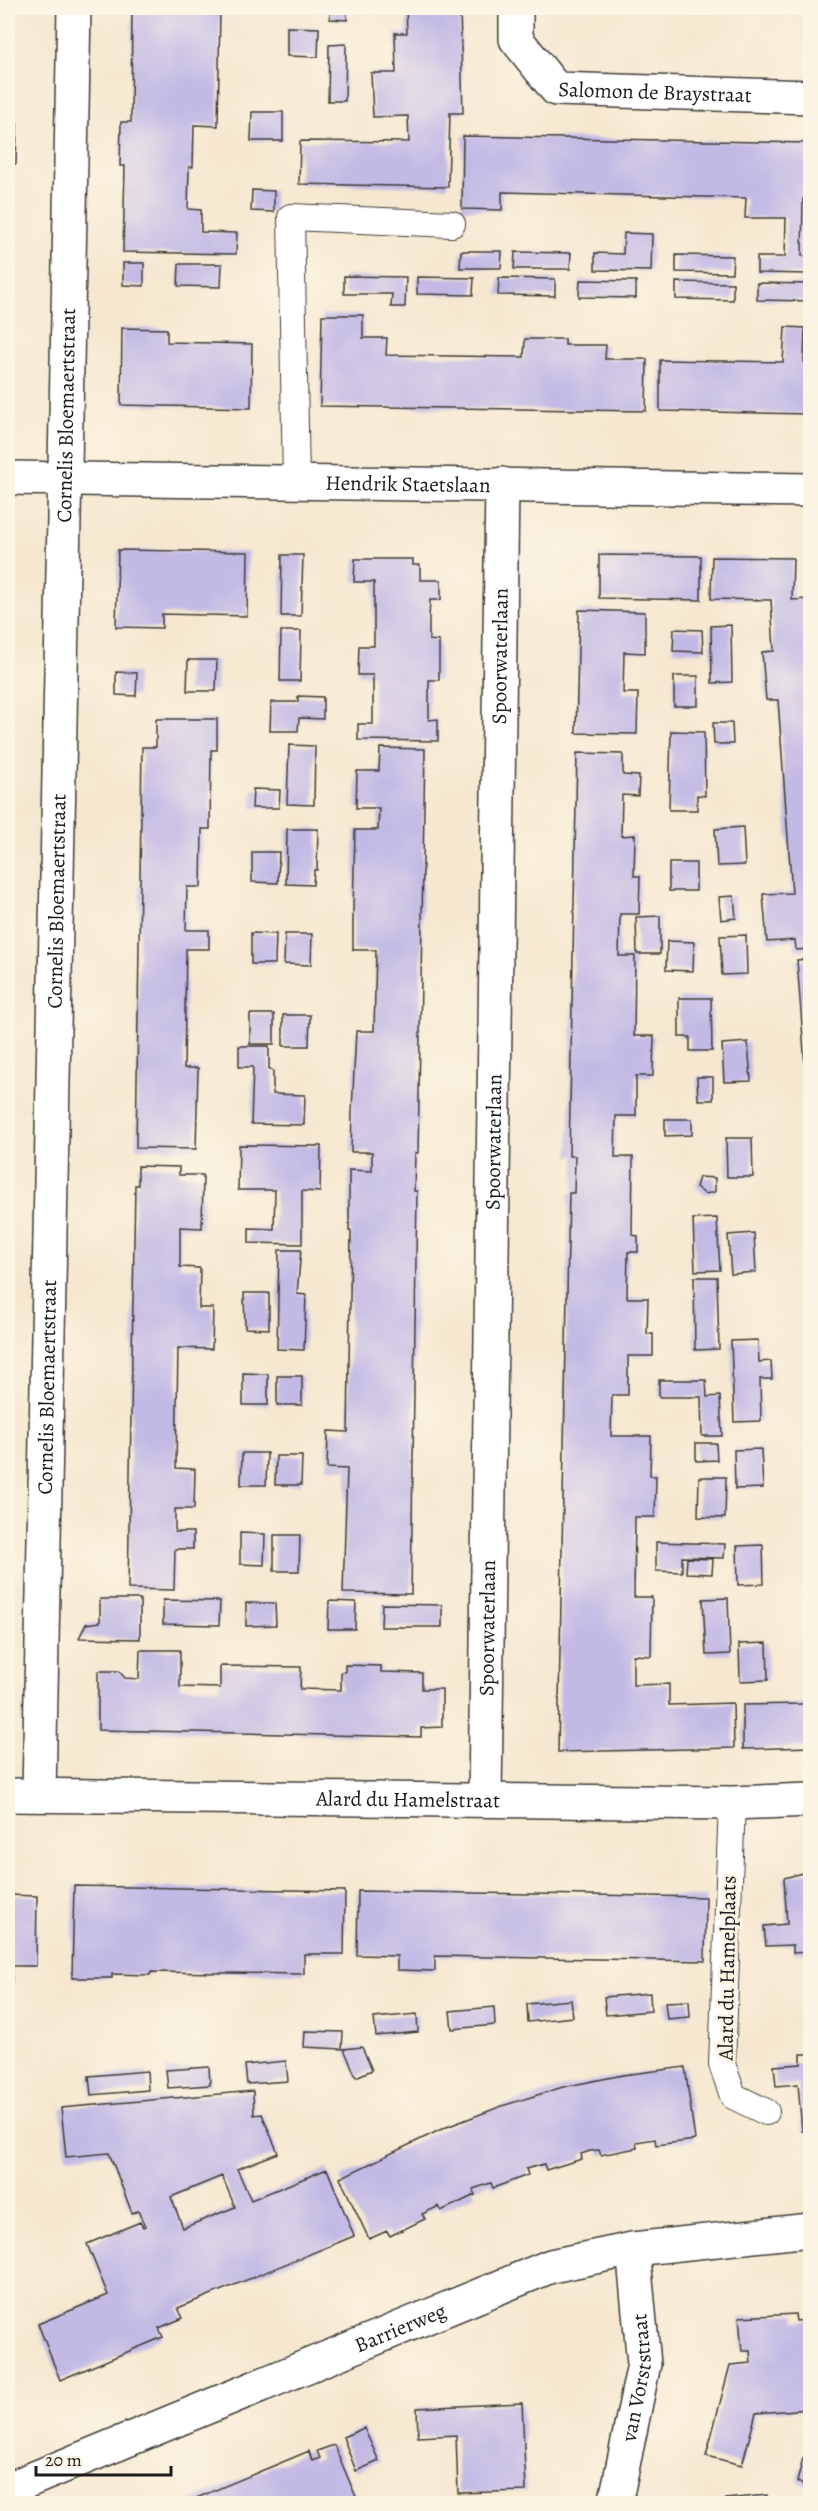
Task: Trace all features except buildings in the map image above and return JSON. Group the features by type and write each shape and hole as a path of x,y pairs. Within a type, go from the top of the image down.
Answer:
{"street":[{"name":"Cornelis Bloemaertstraat","path":"23,1795 63,478 74,8"},
{"name":"Salomon de Braystraat","path":"516,8 516,39 556,89 810,97"},
{"name":"Hendrik Staetslaan","path":"8,478 810,490"},
{"name":"Spoorwaterlaan","path":"485,1800 502,484"},
{"name":"Alard du Hamelstraat","path":"23,1795 732,1803 810,1800"},
{"name":"Barrierweg","path":"8,2489 551,2266 633,2249 810,2230"},
{"name":"van Vorststraat","path":"615,2504 644,2364 633,2249"}],"lane":[{"path":"296,481 291,217 452,224"},
{"name":"Alard du Hamelplaats","path":"732,1803 722,2064 733,2096 766,2112"}]}
